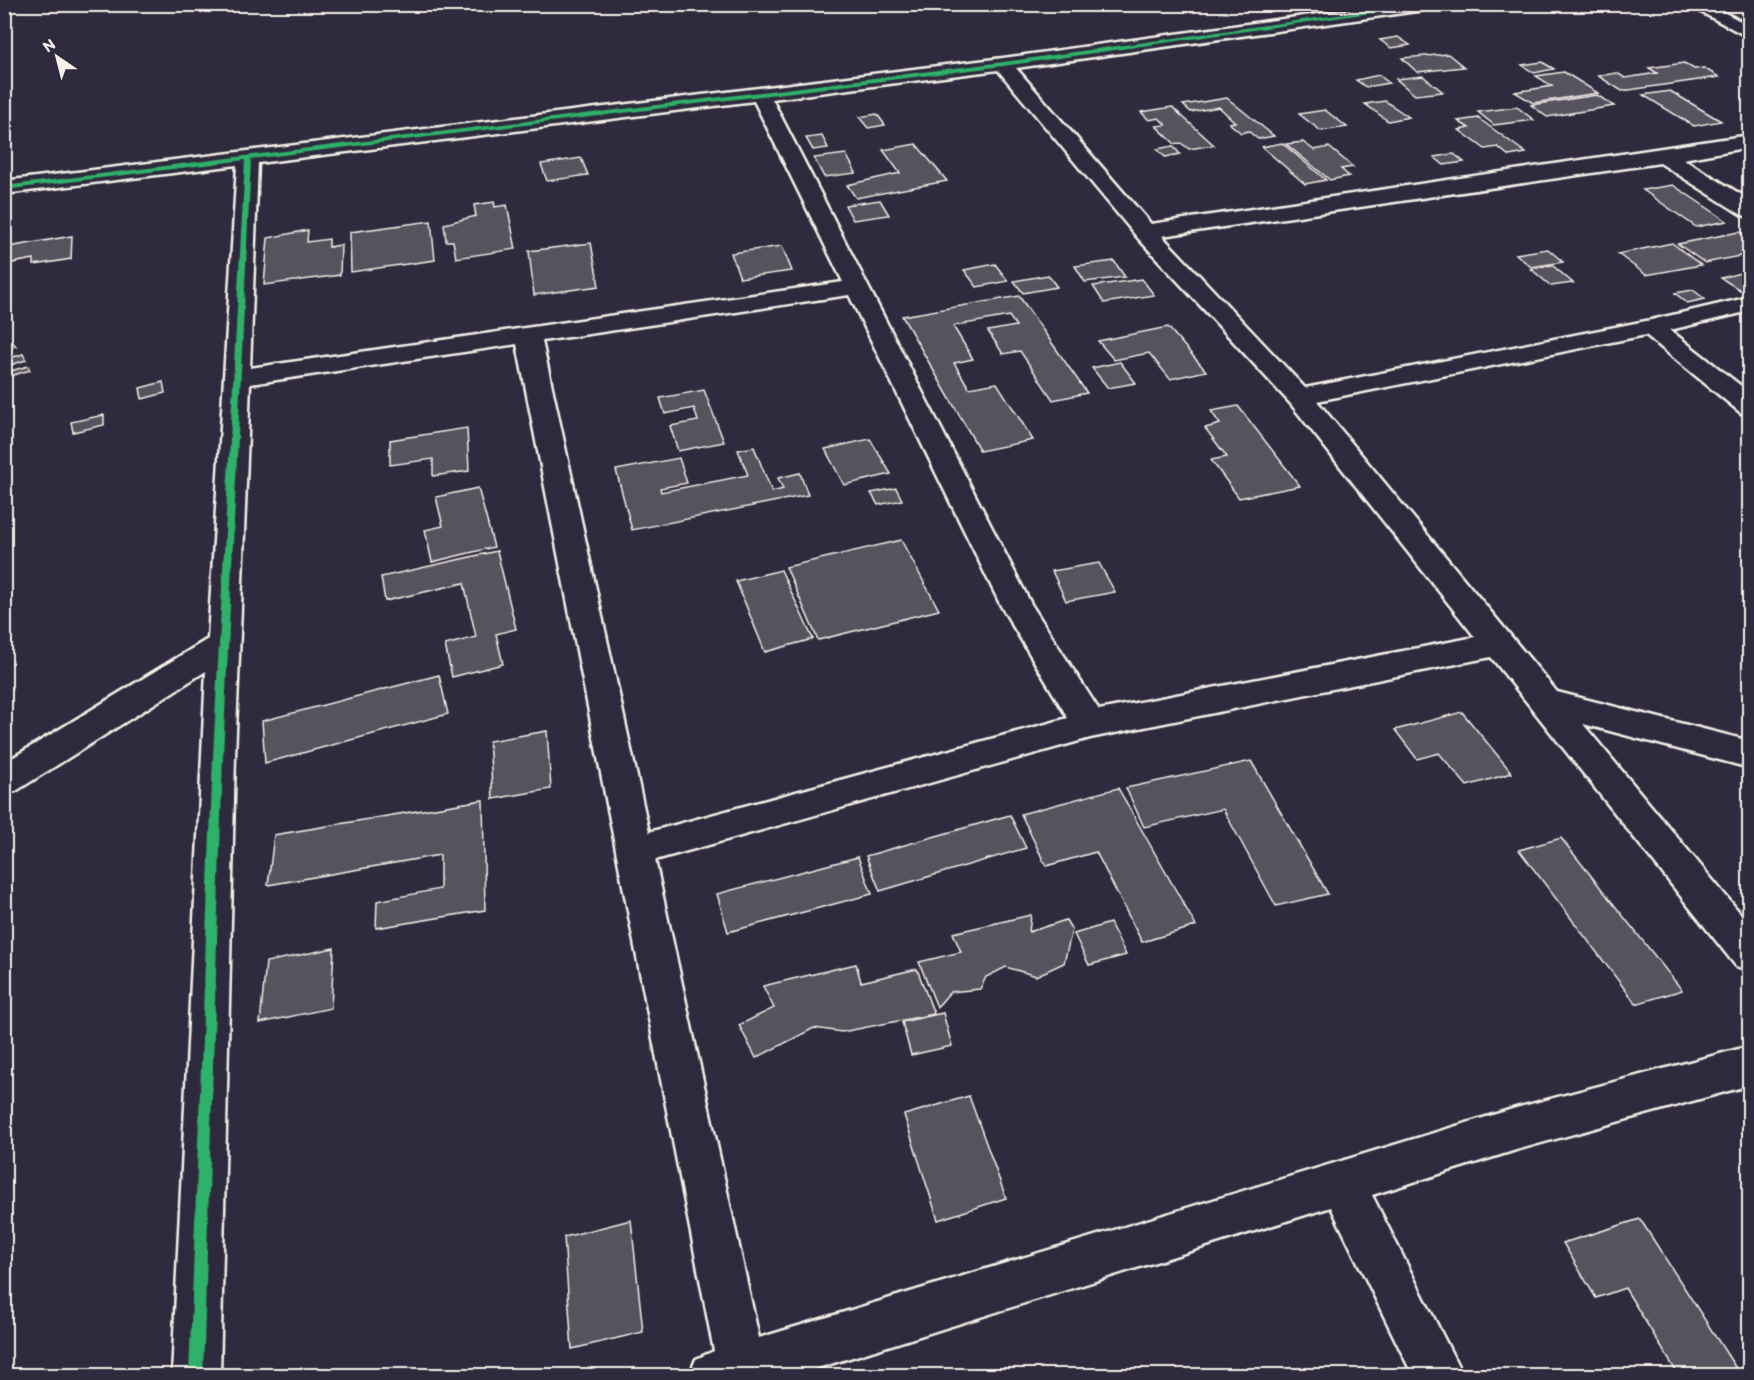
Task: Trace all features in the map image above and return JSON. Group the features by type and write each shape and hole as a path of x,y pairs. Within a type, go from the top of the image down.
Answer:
{"street":[{"path":"4,188 1003,64 1431,4"},
{"path":"1694,4 1749,33"},
{"path":"1003,64 1144,232 1299,397 1749,954"},
{"path":"760,94 1017,606 1090,725"},
{"path":"1144,232 1664,156 1749,141"},
{"path":"1664,156 1749,210"},
{"path":"196,1376 223,645 248,158"},
{"path":"236,378 858,287"},
{"path":"1299,397 1651,327 1749,304"},
{"path":"1651,327 1749,406"},
{"path":"528,336 634,851 727,1371 1515,1129 1749,1065"},
{"path":"634,851 1090,725 1497,644"},
{"path":"4,781 223,645"},
{"path":"1544,701 1749,755"},
{"path":"1342,1182 1439,1376"}],"building":[{"path":"1398,37 1410,45 1391,48 1380,40"},
{"path":"1448,54 1464,67 1417,72 1402,58"},
{"path":"1542,62 1554,69 1534,73 1522,65"},
{"path":"1684,63 1694,69 1704,68 1719,77 1622,91 1598,76 1617,73 1625,78 1657,73 1649,68"},
{"path":"1564,72 1598,93 1533,103 1515,92 1552,86 1536,76"},
{"path":"1379,75 1389,83 1366,87 1356,80"},
{"path":"1423,76 1443,92 1415,95 1396,79"},
{"path":"1670,91 1721,121 1694,126 1643,95"},
{"path":"1597,95 1614,106 1547,117 1531,105"},
{"path":"1227,98 1274,136 1258,139 1248,131 1241,133 1229,123 1235,122 1219,107 1191,112 1183,105"},
{"path":"1385,101 1409,117 1388,121 1365,104"},
{"path":"1172,107 1214,145 1189,149 1181,143 1175,144 1156,126 1166,125 1159,118 1149,120 1141,112"},
{"path":"1517,107 1534,120 1494,125 1478,112"},
{"path":"1325,110 1347,127 1321,131 1299,114"},
{"path":"877,114 885,125 868,128 859,117"},
{"path":"1478,118 1526,153 1509,156 1498,147 1485,149 1459,130 1469,128 1458,121"},
{"path":"822,136 828,148 813,150 806,138"},
{"path":"1303,142 1314,150 1329,147 1353,167 1341,169 1349,176 1330,180 1286,144"},
{"path":"1282,143 1326,180 1305,184 1262,147"},
{"path":"916,144 947,181 856,198 847,185 900,173 883,150"},
{"path":"1173,146 1180,154 1165,157 1157,149"},
{"path":"846,154 856,173 824,177 814,158"},
{"path":"1454,154 1464,162 1444,165 1434,157"},
{"path":"581,158 588,175 547,181 541,164"},
{"path":"1673,185 1727,221 1696,227 1643,190"},
{"path":"880,200 889,215 853,220 845,205"},
{"path":"494,202 495,207 507,205 516,249 456,258 453,241 446,241 444,224 476,216 474,205"},
{"path":"431,221 435,260 351,272 350,232"},
{"path":"308,230 307,242 329,239 329,247 341,245 340,275 264,285 268,238"},
{"path":"1739,232 1750,239 1750,254 1705,263 1678,244"},
{"path":"72,236 71,259 34,265 34,259 7,264 9,247"},
{"path":"591,243 599,286 534,295 529,251"},
{"path":"1672,243 1701,265 1646,275 1618,254"},
{"path":"782,246 792,271 740,278 731,253"},
{"path":"1548,249 1563,262 1531,267 1516,254"},
{"path":"1114,261 1125,277 1085,282 1075,266"},
{"path":"995,264 1008,281 977,287 964,270"},
{"path":"1552,265 1573,283 1551,286 1531,269"},
{"path":"1740,273 1750,280 1750,288 1740,290 1721,278"},
{"path":"1048,275 1057,287 1023,293 1014,281"},
{"path":"1142,279 1154,295 1104,303 1093,286"},
{"path":"1693,290 1705,299 1687,303 1675,293"},
{"path":"1019,296 1087,393 1053,400 1020,351 1003,354 988,331 1016,326 1009,316 953,326 973,359 954,363 969,388 997,383 1033,440 980,451 902,316"},
{"path":"1168,327 1206,371 1170,379 1149,353 1114,360 1098,341"},
{"path":"5,334 16,346 4,350"},
{"path":"23,354 26,360 4,367 4,360"},
{"path":"1120,362 1136,383 1108,388 1092,368"},
{"path":"28,366 30,370 4,378 4,373"},
{"path":"163,382 165,393 142,399 140,388"},
{"path":"704,390 724,442 678,451 670,426 698,421 694,408 665,414 660,398"},
{"path":"1238,406 1300,486 1239,498 1211,460 1227,457 1205,428 1220,424 1211,411"},
{"path":"104,415 104,425 73,432 71,422"},
{"path":"467,428 469,471 433,476 433,459 390,465 390,440"},
{"path":"870,439 891,474 844,485 825,449"},
{"path":"754,447 772,492 783,489 778,478 800,473 808,495 632,530 616,470 679,458 687,483 660,488 661,492 748,475 738,450"},
{"path":"478,488 494,547 432,562 425,530 443,526 436,497"},
{"path":"896,488 902,500 878,505 871,493"},
{"path":"901,540 939,610 818,640 786,567"},
{"path":"497,551 516,629 496,634 503,664 452,677 445,645 476,637 464,583 385,601 381,577"},
{"path":"1099,563 1115,592 1066,601 1052,571"},
{"path":"781,570 813,639 765,652 736,581"},
{"path":"439,675 448,714 265,763 262,721"},
{"path":"1462,712 1512,773 1467,786 1439,753 1417,759 1395,730"},
{"path":"547,731 551,789 493,799 489,741"},
{"path":"1251,761 1328,894 1276,906 1223,809 1144,827 1126,788"},
{"path":"1118,788 1196,926 1142,942 1096,852 1046,866 1021,814"},
{"path":"483,800 485,910 376,928 377,901 440,889 440,855 268,885 274,835"},
{"path":"1010,815 1026,848 880,891 866,856"},
{"path":"1561,838 1682,990 1636,1004 1519,850"},
{"path":"858,857 872,894 728,932 717,894"},
{"path":"1031,915 1029,932 1066,920 1072,930 1064,963 1036,976 1006,967 986,977 980,989 950,992 937,1007 919,962 961,952 953,933"},
{"path":"1110,923 1126,955 1089,965 1074,934"},
{"path":"334,948 331,1008 260,1023 266,962"},
{"path":"856,964 861,982 917,969 934,1014 842,1032 814,1028 756,1058 739,1025 774,1008 763,986"},
{"path":"943,1013 952,1046 911,1055 902,1022"},
{"path":"969,1096 1006,1198 938,1220 904,1115"},
{"path":"1640,1219 1741,1376 1679,1376 1625,1288 1596,1298 1563,1243"},
{"path":"631,1220 643,1332 572,1349 564,1237"}],"cycle path":[{"path":"4,188 1003,64 1431,4"},
{"path":"196,1376 218,756 248,158"}]}
